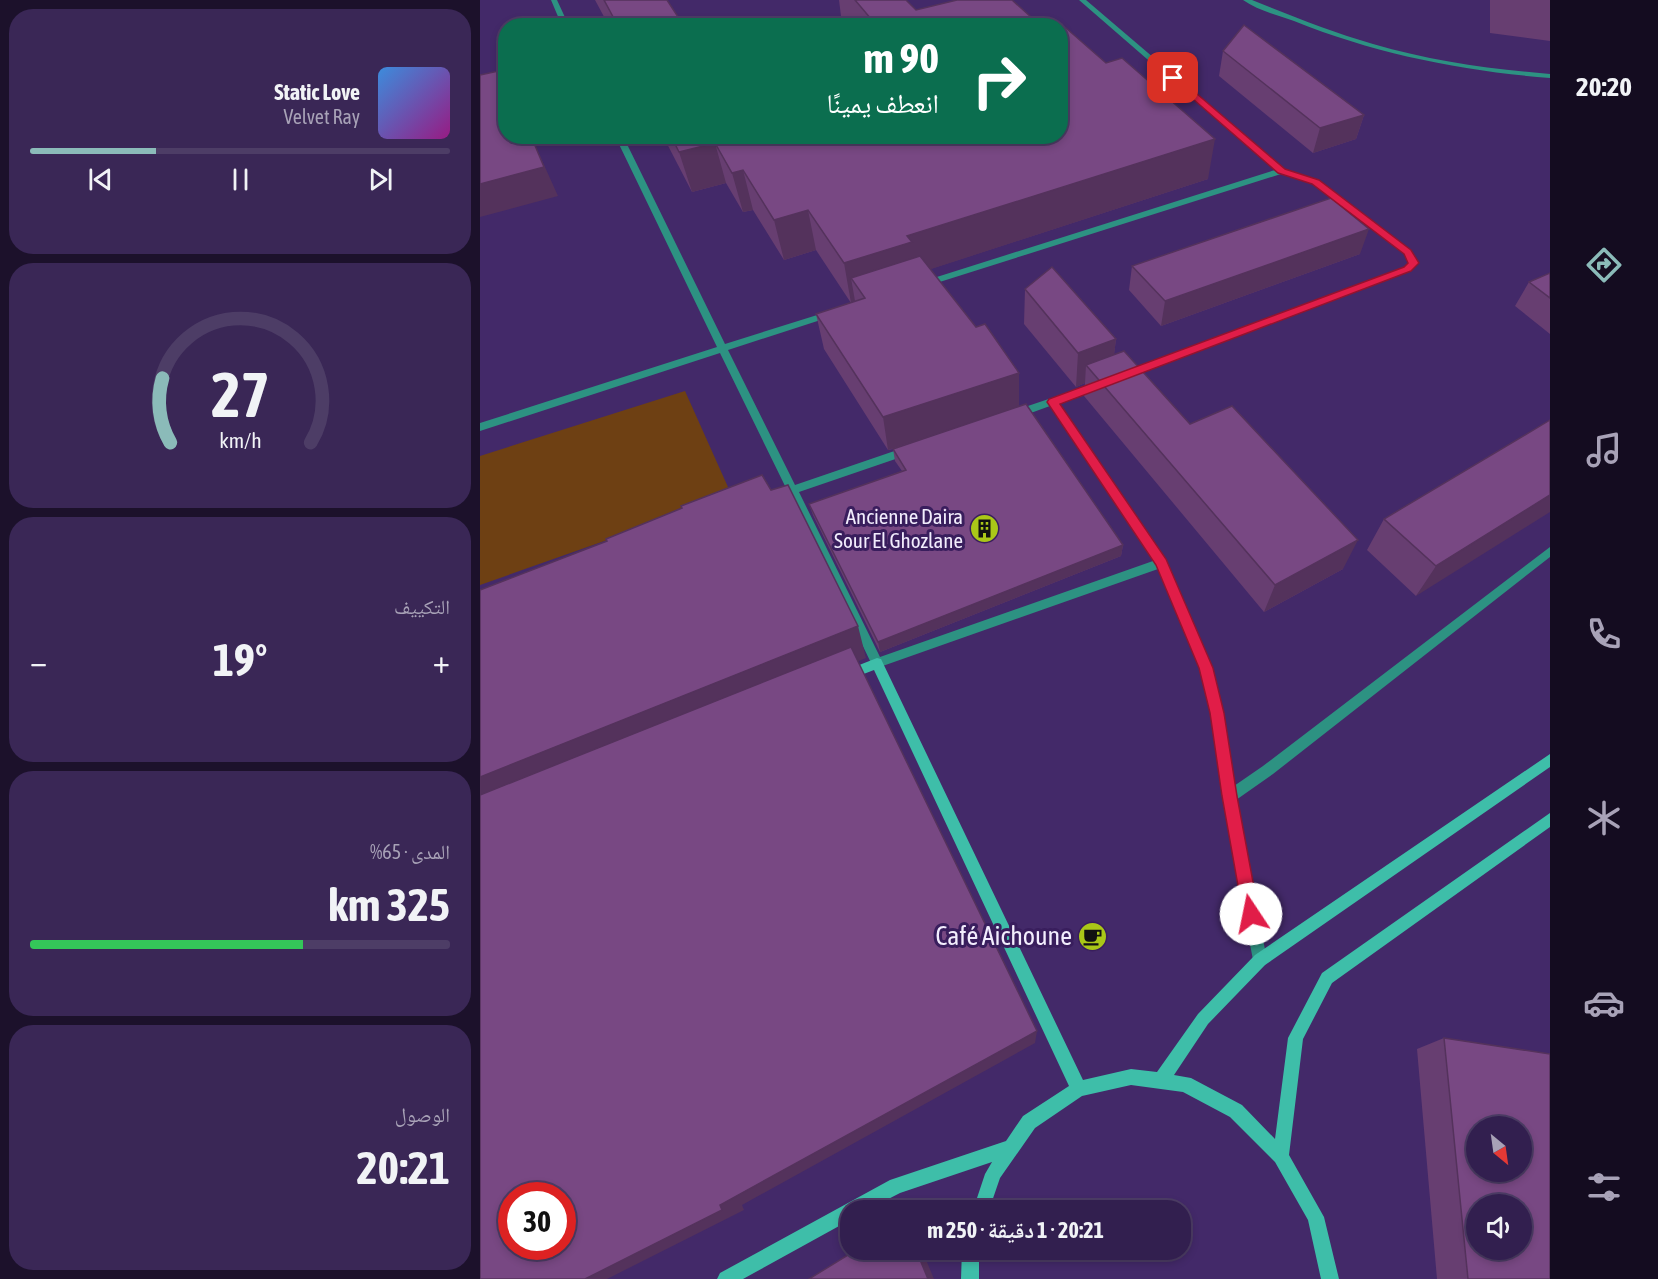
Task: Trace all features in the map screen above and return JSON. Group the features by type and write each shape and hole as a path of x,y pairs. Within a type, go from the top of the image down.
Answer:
{"main road":[{"path":"833,681 877,663 1079,1089"},
{"path":"1160,1081 1203,1019 1260,960 1550,760"},
{"path":"1281,1156 1296,1038 1328,978 1550,819"},
{"path":"984,1200 993,1174 1029,1122 1079,1089 1131,1077 1185,1084 1236,1111 1281,1156 1316,1217 1330,1279"},
{"path":"871,1200 896,1186 1012,1147"},
{"path":"726,1279 840,1217"},
{"path":"970,1279 971,1260"}],"street":[{"path":"554,0 562,18"},
{"path":"1082,0 1281,171 1316,182 1408,252 1414,263 1407,269 1119,377"},
{"path":"1246,0 1310,25 1389,51 1437,62 1550,76"},
{"path":"623,144 721,349 793,489 877,663 1161,562"},
{"path":"915,287 1281,171"},
{"path":"480,427 847,309"},
{"path":"1008,417 1108,381"},
{"path":"1053,402 1161,562 1206,668 1217,713 1229,796 1260,960"},
{"path":"759,501 917,448"},
{"path":"1229,796 1268,770 1550,551"}],"shaded area":[{"path":"685,391 732,496 480,585 480,456"}],"building":[{"path":"604,0 667,0 679,18 614,18"},
{"path":"855,0 906,0 916,10 957,0 1012,0 1032,18 870,18"},
{"path":"1244,25 1364,115 1320,128 1223,51"},
{"path":"1068,30 1106,63 1122,58 1215,139 907,236 912,242 844,263 808,210 774,220 743,170 732,173 716,144 1068,144"},
{"path":"498,71 498,144 534,144 544,167 480,184 480,75"},
{"path":"675,144 711,144 679,152"},
{"path":"1331,198 1369,229 1165,301 1132,266"},
{"path":"920,256 976,327 985,324 1019,373 883,417 816,314 865,298 851,278"},
{"path":"1052,267 1116,339 1078,353 1025,289"},
{"path":"1550,273 1550,298 1529,282"},
{"path":"1124,351 1190,424 1232,406 1358,540 1275,585 1086,365"},
{"name":"Ancienne Daira Sour El Ghozlane","path":"1026,404 1123,545 878,642 809,504 906,470 893,449"},
{"path":"1550,420 1550,495 1436,566 1384,519"},
{"path":"762,475 771,490 788,485 858,626 480,777 480,590 607,541 606,539 682,508 681,506"},
{"path":"851,647 1037,1031 720,1205 722,1210 585,1279 480,1279 480,795"},
{"path":"1444,1038 1550,1054 1550,1279 1468,1279 1466,1260 1532,1260 1532,1194 1466,1194 1466,1259"},
{"path":"840,1260 920,1260 928,1279 809,1279"}],"place":[{"name":"Ancienne Daira Sour El Ghozlane","path":"984,529"},
{"name":"Café Aichoune","path":"1093,936"}],"route":[{"path":"1173,78 1281,171 1316,182 1408,252 1414,263 1407,269 1053,402 1161,562 1191,629 1206,668 1217,713 1229,796 1251,914"}]}
